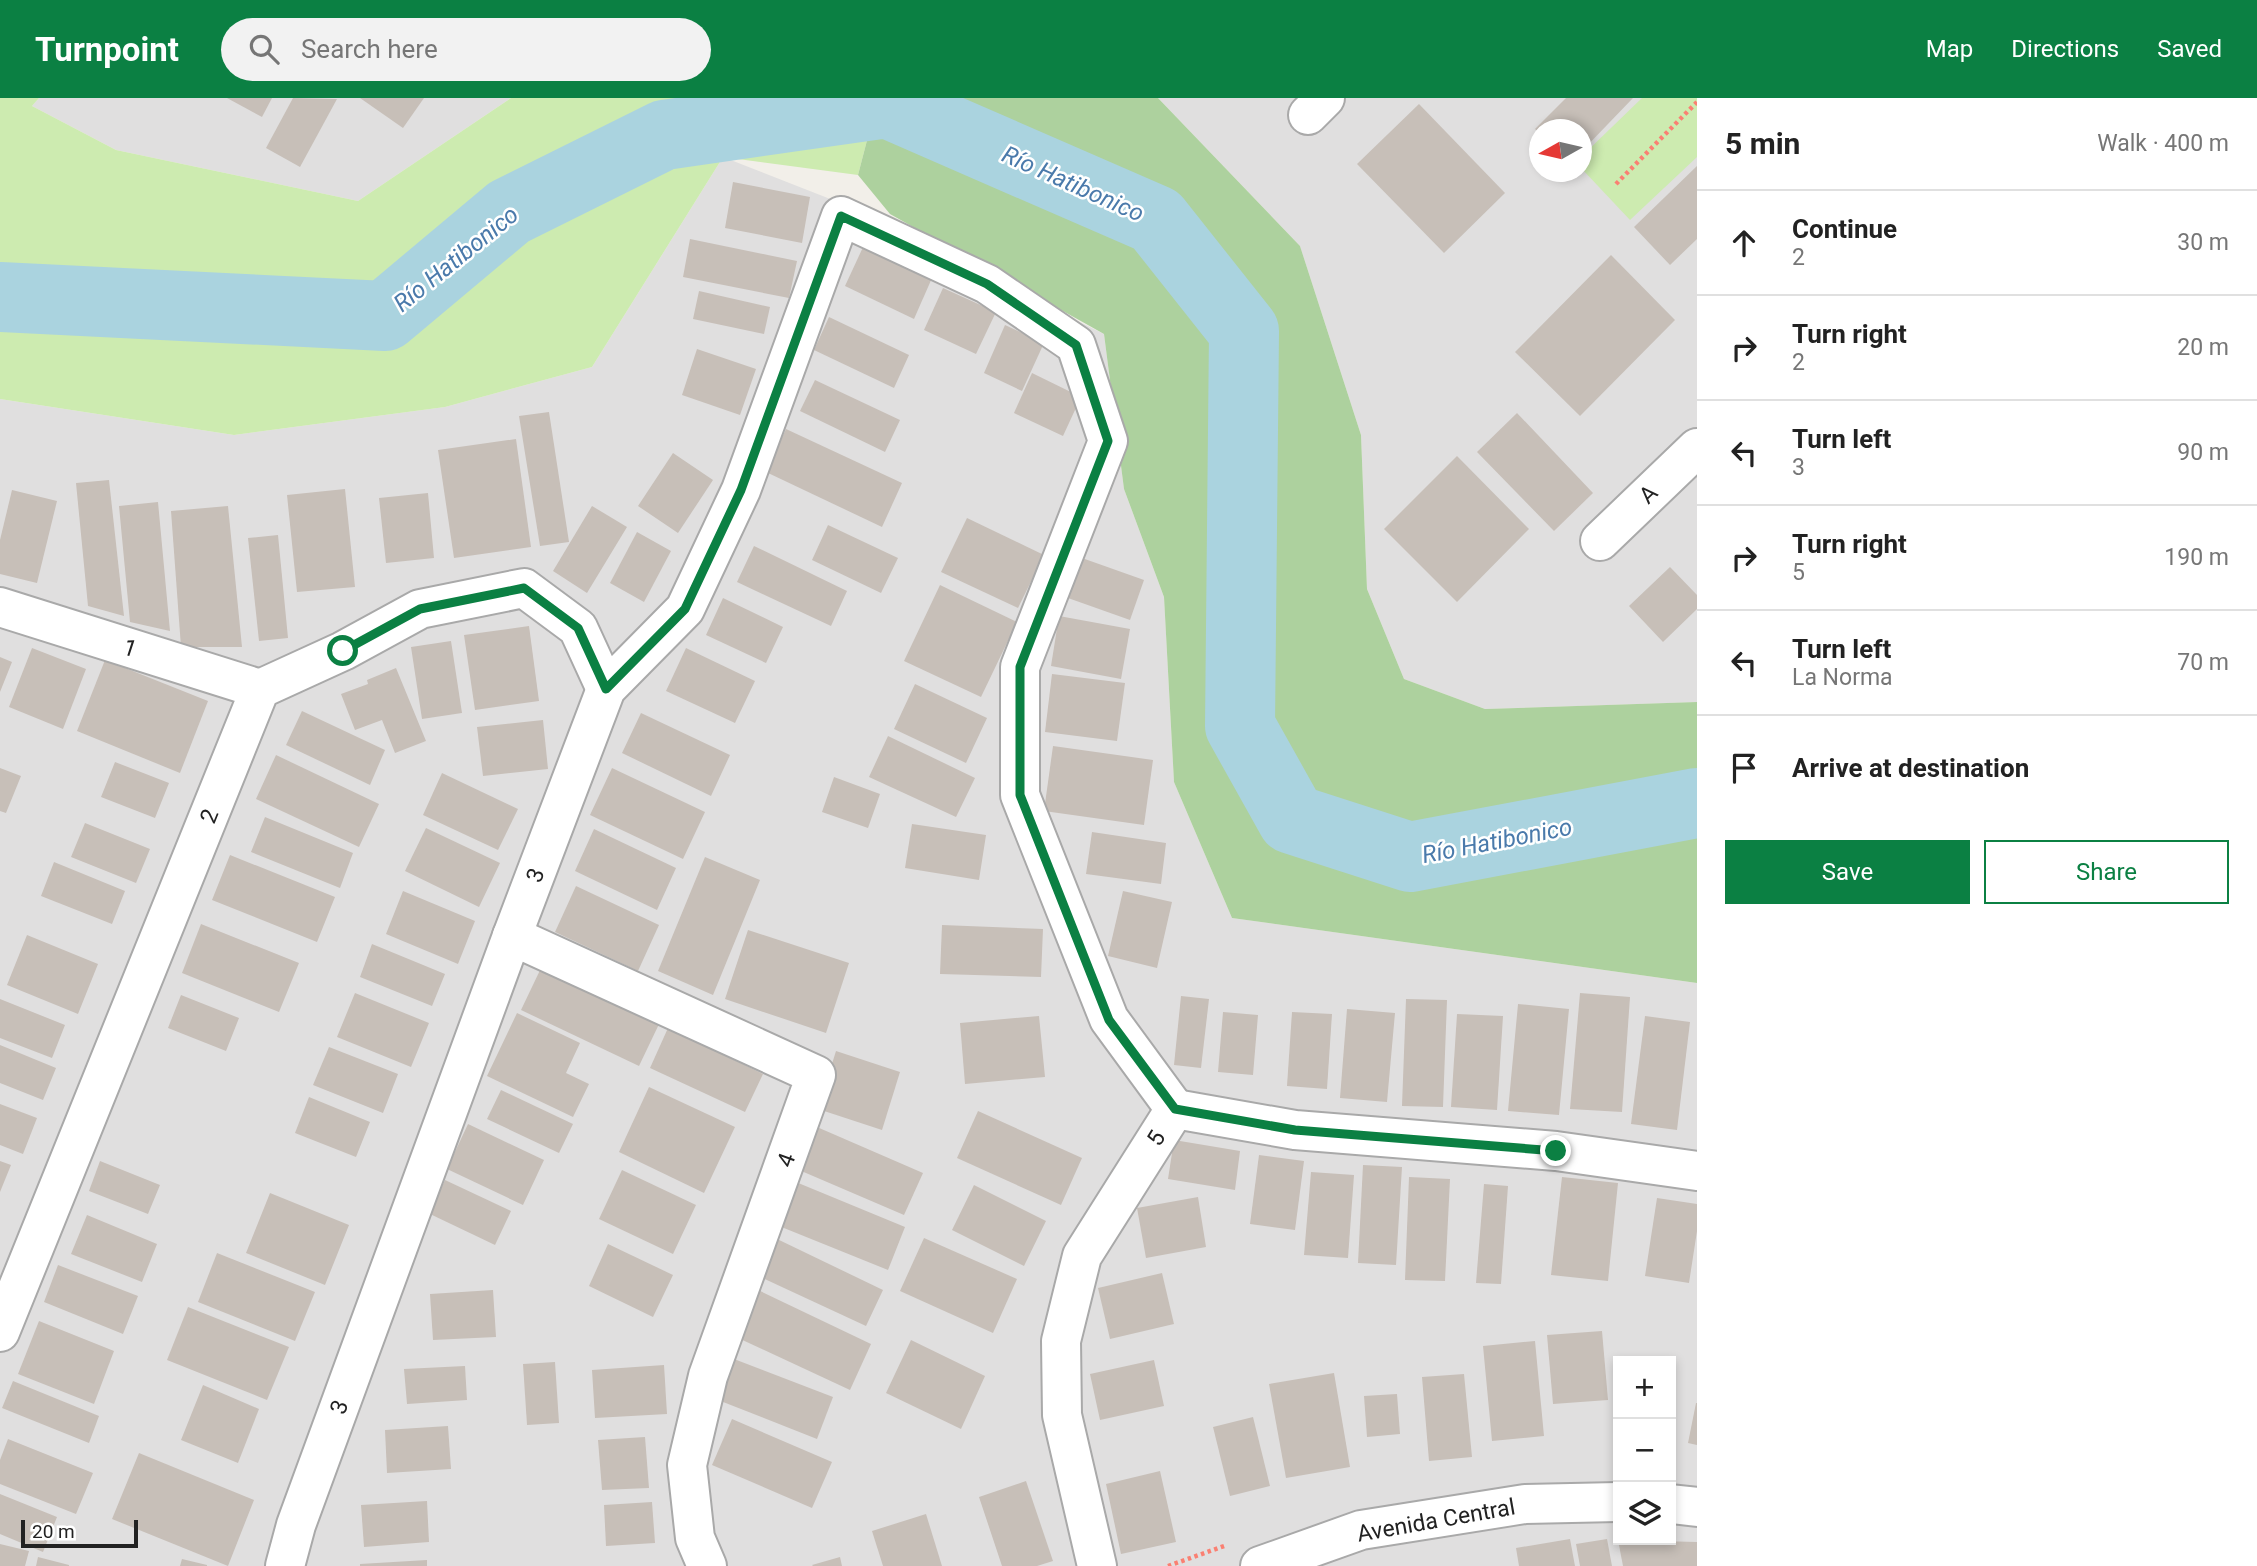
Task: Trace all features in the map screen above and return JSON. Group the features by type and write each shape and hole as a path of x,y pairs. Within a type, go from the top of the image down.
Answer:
{"street":[{"name":"3","path":"285,1566 296,1525 512,936 606,689 685,609 741,490 841,216"},
{"name":"5","path":"841,216 987,284 1076,345 1108,441 1020,667 1020,795 1109,1020 1175,1109 1082,1256 1061,1341 1062,1415 1097,1566"},
{"name":"A","path":"1600,541 1697,448"},
{"path":"260,689 343,651 420,609 524,588 578,628 606,689"},
{"name":"1","path":"0,607 260,689"},
{"name":"2","path":"0,1332 260,689"},
{"name":"4","path":"512,936 816,1075 708,1376 687,1465 695,1538 707,1566"},
{"path":"1175,1109 1295,1130 1556,1151 1697,1171"},
{"name":"Avenida Central","path":"1260,1566 1362,1530 1525,1504 1613,1502"},
{"path":"1676,1505 1697,1507"}],"path":[{"path":"1616,184 1697,102"}],"shaded area":[{"path":"39,98 511,98 358,201 116,150 32,106"},
{"path":"1158,98 1697,98 1697,702 1485,709 1404,679 1367,589 1361,435 1300,246"},
{"path":"723,157 843,204 1104,334 1124,489 1164,597 1174,782 1232,918 1697,983 1697,1566 0,1566 0,399 234,435 445,407 592,367"}],"green space":[{"path":"0,98 39,98 32,106 116,150 358,201 511,98 878,98 858,175 723,157 592,367 445,407 234,435 0,399"},
{"path":"878,98 1158,98 1300,246 1361,435 1367,589 1404,679 1485,709 1697,702 1697,983 1232,918 1174,782 1164,597 1124,489 1104,334 890,214 858,175"},
{"path":"1642,98 1697,98 1697,157 1630,220 1592,180 1592,146"}],"building":[{"path":"227,98 272,98 262,117"},
{"path":"293,98 337,99 300,167 266,148"},
{"path":"360,98 424,98 403,128"},
{"path":"1566,98 1633,98 1592,141 1592,119 1545,119"},
{"path":"1419,104 1505,193 1444,253 1357,164"},
{"path":"1697,166 1697,239 1670,265 1634,227"},
{"path":"733,182 810,197 802,243 725,228"},
{"path":"690,239 797,261 789,298 683,277"},
{"path":"864,245 932,278 914,319 845,286"},
{"path":"1611,255 1675,320 1580,416 1515,352"},
{"path":"943,288 996,312 976,354 924,330"},
{"path":"699,291 770,307 764,334 693,319"},
{"path":"829,317 909,355 894,388 814,350"},
{"path":"1005,325 1044,343 1022,391 984,373"},
{"path":"697,349 756,369 740,415 682,395"},
{"path":"1032,373 1081,397 1063,436 1014,413"},
{"path":"815,380 900,420 885,452 800,411"},
{"path":"549,412 569,542 540,546 519,416"},
{"path":"1517,413 1593,493 1554,531 1477,452"},
{"path":"786,429 902,483 882,527 766,472"},
{"path":"516,439 531,547 454,558 438,450"},
{"path":"673,453 713,480 678,533 638,506"},
{"path":"1457,456 1529,529 1457,602 1384,529"},
{"path":"109,480 124,616 88,606 76,483"},
{"path":"345,489 355,587 297,592 287,495"},
{"path":"12,490 57,501 37,583 0,574 0,540"},
{"path":"428,493 434,558 386,563 379,498"},
{"path":"158,502 170,631 130,622 119,506"},
{"path":"228,506 242,647 181,647 171,511"},
{"path":"592,506 627,527 587,593 553,571"},
{"path":"967,518 1044,555 1018,608 941,572"},
{"path":"828,525 898,558 881,593 812,560"},
{"path":"637,532 671,551 644,602 610,583"},
{"path":"278,535 288,638 259,641 248,538"},
{"path":"754,546 847,591 831,626 737,582"},
{"path":"1082,558 1144,580 1130,620 1068,598"},
{"path":"1670,567 1697,595 1697,609 1663,642 1629,606"},
{"path":"940,585 1017,622 981,697 904,661"},
{"path":"723,598 783,627 766,663 706,635"},
{"path":"1059,616 1130,629 1121,679 1051,666"},
{"path":"529,626 539,701 475,710 464,635"},
{"path":"451,641 462,713 422,719 411,647"},
{"path":"32,648 86,669 63,729 9,707"},
{"path":"686,648 755,681 735,723 666,691"},
{"path":"0,657 12,662 0,692"},
{"path":"105,660 208,701 180,773 77,731"},
{"path":"396,668 426,741 395,753 382,720 355,730 341,694 368,684 367,680"},
{"path":"1052,674 1125,683 1117,741 1045,732"},
{"path":"915,684 987,718 966,763 894,729"},
{"path":"302,711 385,750 370,785 286,745"},
{"path":"641,713 730,755 711,796 622,753"},
{"path":"543,720 548,769 483,776 477,727"},
{"path":"888,736 975,778 956,817 869,777"},
{"path":"1053,746 1153,760 1144,825 1044,811"},
{"path":"276,755 379,804 359,847 256,799"},
{"path":"115,762 169,783 155,818 101,797"},
{"path":"0,768 21,776 6,813 0,811"},
{"path":"612,768 705,812 683,859 590,815"},
{"path":"442,773 518,809 498,850 423,815"},
{"path":"834,777 880,794 868,828 822,812"},
{"path":"265,817 353,853 340,888 251,852"},
{"path":"85,823 150,849 136,883 71,857"},
{"path":"912,824 986,835 979,880 905,868"},
{"path":"426,828 500,863 479,907 405,871"},
{"path":"594,829 676,868 657,910 575,871"},
{"path":"1092,832 1166,843 1161,884 1086,874"},
{"path":"230,855 335,897 317,942 212,900"},
{"path":"705,857 760,880 713,995 658,971"},
{"path":"54,862 125,891 112,924 41,896"},
{"path":"576,886 659,925 638,971 555,932"},
{"path":"403,891 475,921 458,964 386,934"},
{"path":"1123,891 1172,902 1157,968 1108,956"},
{"path":"201,924 299,963 279,1012 182,973"},
{"path":"942,925 1043,929 1041,977 940,974"},
{"path":"748,930 849,963 826,1033 725,999"},
{"path":"27,935 98,964 78,1014 7,985"},
{"path":"372,944 445,974 432,1006 360,977"},
{"path":"542,966 660,1022 639,1066 521,1010"},
{"path":"355,993 429,1023 411,1067 337,1037"},
{"path":"1580,993 1630,997 1622,1112 1570,1109"},
{"path":"181,995 239,1018 226,1051 168,1028"},
{"path":"1181,996 1209,999 1201,1068 1174,1065"},
{"path":"0,999 65,1025 52,1058 0,1038"},
{"path":"1406,999 1447,1000 1443,1107 1402,1106"},
{"path":"1518,1004 1569,1009 1559,1115 1508,1111"},
{"path":"1347,1009 1395,1013 1387,1102 1340,1098"},
{"path":"1223,1012 1258,1015 1253,1075 1218,1072"},
{"path":"1292,1012 1332,1014 1327,1089 1287,1086"},
{"path":"517,1013 580,1043 566,1073 589,1084 573,1117 487,1076"},
{"path":"1457,1014 1503,1016 1497,1110 1451,1107"},
{"path":"1039,1016 1045,1077 965,1084 960,1023"},
{"path":"1645,1016 1690,1022 1677,1130 1631,1124"},
{"path":"668,1028 763,1074 745,1112 650,1068"},
{"path":"0,1045 56,1068 43,1100 0,1083"},
{"path":"329,1047 398,1074 383,1113 313,1085"},
{"path":"836,1051 900,1072 882,1130 818,1109"},
{"path":"649,1087 735,1127 704,1193 619,1152"},
{"path":"501,1090 573,1124 559,1153 487,1119"},
{"path":"309,1097 370,1122 356,1157 295,1133"},
{"path":"0,1104 37,1118 23,1154 0,1145"},
{"path":"978,1111 1082,1158 1061,1205 957,1158"},
{"path":"468,1124 544,1160 523,1205 447,1169"},
{"path":"810,1124 923,1173 904,1215 792,1167"},
{"path":"1174,1140 1240,1151 1235,1190 1168,1179"},
{"path":"1259,1155 1304,1161 1295,1230 1250,1224"},
{"path":"0,1161 11,1165 0,1192"},
{"path":"100,1161 160,1185 148,1214 89,1191"},
{"path":"1363,1165 1402,1167 1396,1265 1358,1263"},
{"path":"622,1170 696,1205 673,1254 599,1219"},
{"path":"1311,1172 1354,1175 1348,1258 1304,1255"},
{"path":"1409,1177 1450,1179 1445,1281 1405,1280"},
{"path":"1562,1177 1618,1183 1608,1281 1551,1275"},
{"path":"445,1180 511,1211 495,1245 430,1214"},
{"path":"791,1180 905,1227 888,1270 774,1224"},
{"path":"1484,1184 1508,1186 1501,1284 1476,1283"},
{"path":"974,1185 1046,1221 1024,1266 952,1230"},
{"path":"270,1193 349,1225 325,1285 246,1253"},
{"path":"1198,1197 1206,1247 1146,1258 1137,1208"},
{"path":"1657,1198 1697,1204 1697,1231 1689,1283 1645,1276"},
{"path":"87,1215 157,1244 142,1282 71,1254"},
{"path":"775,1238 883,1290 866,1326 758,1276"},
{"path":"924,1238 1017,1279 993,1333 900,1291"},
{"path":"608,1244 673,1275 653,1317 589,1286"},
{"path":"217,1253 315,1292 295,1341 198,1302"},
{"path":"58,1265 138,1296 123,1334 44,1302"},
{"path":"1162,1273 1174,1324 1110,1339 1098,1288"},
{"path":"493,1290 496,1337 433,1340 430,1294"},
{"path":"758,1290 871,1344 850,1390 736,1337"},
{"path":"188,1307 289,1347 267,1400 167,1360"},
{"path":"39,1321 114,1351 94,1404 18,1374"},
{"path":"1602,1331 1608,1400 1553,1404 1547,1335"},
{"path":"911,1340 985,1376 961,1429 886,1393"},
{"path":"1535,1341 1544,1436 1492,1441 1483,1346"},
{"path":"734,1359 833,1397 817,1439 718,1400"},
{"path":"1154,1360 1164,1406 1100,1420 1090,1374"},
{"path":"555,1362 559,1423 527,1425 523,1364"},
{"path":"664,1365 667,1414 595,1418 592,1370"},
{"path":"465,1366 467,1400 407,1404 404,1369"},
{"path":"1334,1373 1350,1467 1286,1478 1269,1384"},
{"path":"1464,1374 1472,1457 1429,1461 1422,1377"},
{"path":"13,1381 99,1416 89,1443 2,1408"},
{"path":"203,1385 259,1409 238,1463 181,1440"},
{"path":"1397,1394 1400,1434 1367,1437 1364,1396"},
{"path":"1697,1403 1697,1445 1688,1443"},
{"path":"1253,1417 1270,1486 1230,1496 1213,1427"},
{"path":"732,1419 832,1462 812,1508 712,1465"},
{"path":"448,1426 451,1469 387,1473 385,1430"},
{"path":"645,1437 649,1488 602,1490 598,1440"},
{"path":"8,1439 93,1473 76,1514 0,1484 0,1460"},
{"path":"139,1453 254,1500 228,1566 112,1519"},
{"path":"1160,1471 1176,1542 1121,1554 1106,1484"},
{"path":"1026,1481 1053,1561 1037,1566 1002,1566 979,1497"},
{"path":"0,1494 57,1517 43,1552 0,1534"},
{"path":"427,1501 429,1542 364,1547 361,1505"},
{"path":"652,1502 655,1543 606,1546 604,1505"},
{"path":"926,1514 942,1566 883,1566 872,1531"},
{"path":"1570,1539 1575,1566 1519,1566 1516,1548"},
{"path":"1607,1539 1612,1566 1580,1566 1576,1544"},
{"path":"1676,1541 1697,1542 1697,1566 1623,1566 1619,1545 1676,1545"},
{"path":"0,1544 29,1551 25,1566 0,1566"},
{"path":"38,1557 69,1565 69,1566 36,1566"},
{"path":"840,1557 842,1566 812,1565"},
{"path":"182,1559 207,1565 207,1566 180,1566"},
{"path":"427,1560 427,1566 360,1566 360,1564"}],"waterway":[{"name":"Río Hatibonico","path":"0,297 385,316 509,212 664,135 887,103 1156,220 1244,331 1240,726 1292,819 1410,857 1697,803"}],"route":[{"path":"343,651 420,609 524,588 578,628 606,689 685,609 741,490 841,216 987,284 1076,345 1108,441 1020,667 1020,795 1109,1020 1175,1109 1295,1130 1556,1151"}]}
